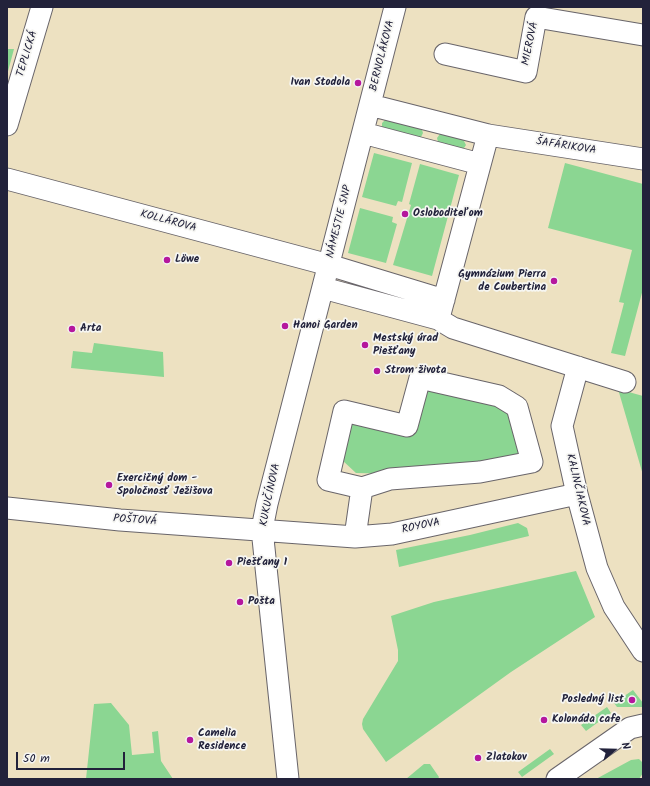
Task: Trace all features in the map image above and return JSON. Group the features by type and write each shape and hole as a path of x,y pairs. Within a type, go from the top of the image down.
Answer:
{"street":[{"name":"TEPLICKÁ","path":"7,125 42,7"},
{"name":"BERNOLÁKOVA","path":"370,105 395,7"},
{"name":"MIEROVÁ","path":"445,54 526,72 536,18 643,35"},
{"name":"NÁMESTIE SNP","path":"370,105 329,265 441,310 453,328 578,367"},
{"path":"370,105 488,135 441,310"},
{"path":"363,133 480,164"},
{"name":"ŠAFÁRIKOVA","path":"488,135 643,159"},
{"name":"KOLLÁROVA","path":"7,179 329,265"},
{"name":"KUKUČÍNOVA","path":"288,779 262,529 329,265"},
{"name":"NÁMESTIE SNP","path":"323,288 441,310"},
{"path":"578,367 625,382"},
{"name":"KALINČIAKOVA","path":"578,367 562,426 577,494 597,568 614,607 643,651"},
{"path":"420,378 499,396 517,407 532,462 480,472 390,479 362,488 328,480 344,411 407,426 420,378"},
{"path":"355,537 362,488"},
{"name":"ROYOVA","path":"262,529 355,537 392,534 577,494"},
{"name":"POŠTOVÁ","path":"7,508 120,520 262,529"},
{"path":"557,779 630,728 643,725"}],"green space":[{"path":"7,49 14,49 7,75"},
{"path":"385,120 418,128 422,130 423,133 421,137 418,138 382,127 382,123"},
{"path":"440,134 463,139 466,145 464,148 460,149 438,142 437,138"},
{"path":"374,153 412,163 402,202 398,201 396,206 362,197"},
{"path":"565,163 643,184 643,289 625,356 611,353 624,303 619,302 632,250 548,228"},
{"path":"420,164 459,175 432,276 393,265 411,205 409,204"},
{"path":"360,208 393,217 392,222 397,224 386,263 348,253"},
{"path":"94,343 163,352 164,377 71,368 73,351 92,353"},
{"path":"439,387 498,400 519,423 527,460 398,474 356,473 342,460 342,442 353,423 418,423 428,391"},
{"path":"618,389 643,396 643,475"},
{"path":"518,523 527,528 529,536 399,567 396,550 470,535"},
{"path":"576,571 595,617 511,672 386,762 363,729 362,724 363,719 398,661 398,650 391,616 434,602"},
{"path":"633,690 643,703 643,707 617,707 614,703"},
{"path":"111,703 129,725 132,755 154,753 152,732 158,731 161,761 173,779 86,779 94,704"},
{"path":"607,707 611,713 586,731 581,725"},
{"path":"550,749 554,754 522,777 518,772"},
{"path":"639,759 643,763 643,773 639,779 596,779 631,760"},
{"path":"424,764 430,764 439,777 438,779 406,779"}],"place":[{"name":"Ivan Stodola","path":"358,83"},
{"name":"Osloboditeľom","path":"405,214"},
{"name":"Löwe","path":"167,260"},
{"name":"Gymnázium Pierra de Coubertina","path":"554,281"},
{"name":"Hanoi Garden","path":"285,326"},
{"name":"Arta","path":"72,329"},
{"name":"Mestský úrad Piešťany","path":"365,345"},
{"name":"Strom života","path":"377,371"},
{"name":"Exercičný dom - Spoločnosť Ježišova","path":"109,485"},
{"name":"Piešťany 1","path":"229,563"},
{"name":"Pošta","path":"240,602"},
{"name":"Posledný list","path":"632,700"},
{"name":"Kolonáda cafe","path":"544,720"},
{"name":"Camelia Residence","path":"190,740"},
{"name":"Zlatokov","path":"478,758"}]}
